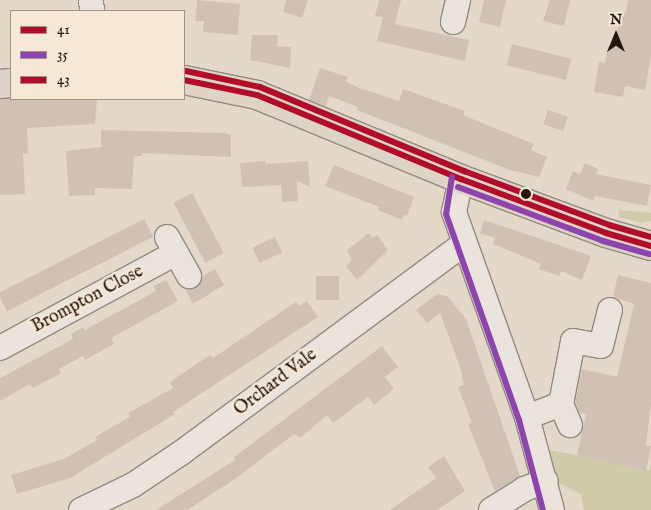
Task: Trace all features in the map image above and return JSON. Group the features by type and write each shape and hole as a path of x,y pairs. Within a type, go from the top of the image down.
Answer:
{"main road":[{"path":"185,80 257,95 461,179 606,233 651,246"}],"street":[{"path":"461,179 454,212 463,244 527,417 546,481 552,510"},
{"name":"Orchard Vale","path":"81,510 132,485 181,453 463,244"},
{"name":"Brompton Close","path":"0,348 172,245 189,276"},
{"path":"527,417 565,414 574,341 601,346 610,310"},
{"path":"491,510 524,489 546,481"}],"shaded area":[{"path":"619,210 651,213 651,221 641,223 619,217"},
{"path":"550,450 649,470 651,464 651,510 584,510 581,494 558,483"}],"building":[{"path":"197,0 240,4 238,35 203,32 204,21 195,21"},
{"path":"286,0 308,0 302,18 283,12"},
{"path":"379,0 401,0 395,24 469,40 465,61 377,41 383,17 375,16"},
{"path":"484,0 506,0 500,27 479,22"},
{"path":"550,0 570,0 564,26 543,21"},
{"path":"628,0 651,0 651,57 645,90 625,86 623,97 594,92 599,62 605,63 608,46 614,47 621,12 626,13"},
{"path":"252,35 278,35 277,46 291,47 290,68 250,60"},
{"path":"512,44 571,59 566,80 507,65"},
{"path":"320,68 348,77 346,81 359,88 399,101 403,89 465,111 463,115 534,144 531,150 547,157 539,177 510,170 357,110 358,107 329,96 326,106 309,100"},
{"path":"0,99 97,100 95,124 27,128 28,153 23,154 25,194 0,195"},
{"path":"548,110 568,117 563,131 543,124"},
{"path":"101,130 225,133 231,135 231,157 142,153 142,156 134,156 132,189 95,188 95,195 69,196 66,151 101,147"},
{"path":"265,161 266,164 308,161 310,187 297,181 298,201 282,202 281,185 242,187 240,163"},
{"path":"585,163 598,169 596,174 651,185 647,206 595,196 593,201 566,189 573,171 580,174"},
{"path":"334,165 414,197 407,216 404,215 402,220 378,210 379,207 325,186"},
{"path":"192,193 224,253 205,263 173,203"},
{"path":"144,219 153,237 7,311 0,298 0,292"},
{"path":"484,220 591,256 582,280 561,271 559,276 539,269 541,264 493,244 495,238 480,233"},
{"path":"369,233 373,238 377,235 388,250 357,280 346,266 352,260 347,250"},
{"path":"275,237 282,252 260,263 252,248"},
{"path":"215,269 224,285 193,304 185,289 196,288 203,276"},
{"path":"618,275 651,283 651,404 646,445 651,446 646,471 577,455 586,414 579,412 575,402 582,369 617,377 634,304 613,297"},
{"path":"316,276 339,276 339,300 316,300"},
{"path":"166,280 178,301 111,338 114,344 85,360 83,356 59,369 61,373 33,388 30,384 0,401 0,378 73,339 71,334 83,327 85,330 156,291 154,286"},
{"path":"437,294 447,296 466,319 520,476 495,491 468,424 472,423 458,387 464,385 460,367 440,313 427,323 416,310"},
{"path":"307,301 318,317 173,412 175,414 70,478 17,494 11,475 64,459 97,440 95,437 130,417 128,413 173,388 170,383 174,379 210,355 213,358 296,302 299,306"},
{"path":"382,346 398,367 385,377 394,389 374,405 368,397 333,423 327,415 300,438 294,434 235,479 187,510 156,510 235,460 234,457"},
{"path":"444,456 465,491 437,510 390,510 436,478 428,467"}],"transit line":[{"name":"43","path":"186,71 260,87 464,171 609,225 651,237"},
{"name":"41","path":"185,80 257,95 461,179 606,233 651,246"},
{"name":"35","path":"452,177 446,214 519,420 543,510"},
{"name":"35","path":"458,187 603,241 649,254"}]}
